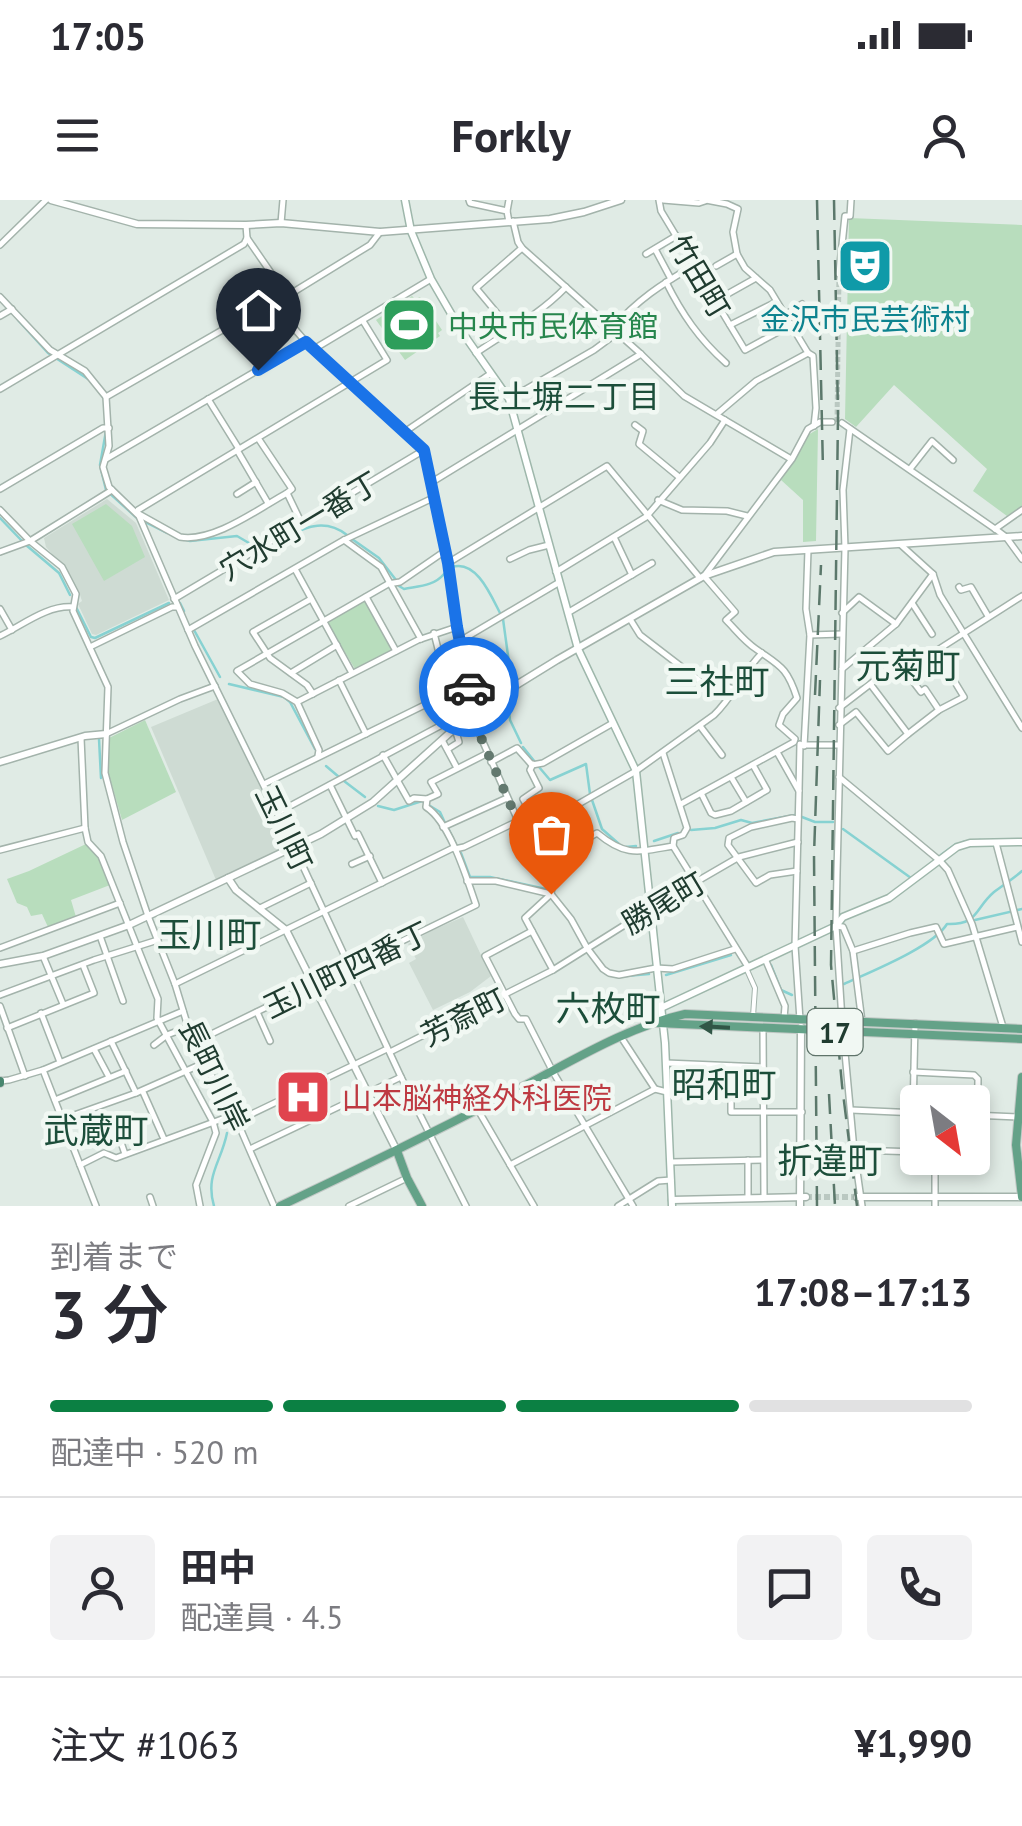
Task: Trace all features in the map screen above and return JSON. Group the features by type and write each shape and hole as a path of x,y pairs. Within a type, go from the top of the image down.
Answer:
{"main road":[{"name":"17","path":"396,1151 620,1036 649,1023 685,1014 1022,1029"},
{"name":"17","path":"663,1021 802,1031 1022,1038"},
{"path":"1022,1082 1016,1145 1022,1197"},
{"path":"277,1206 396,1151 422,1206"}],"street":[{"path":"0,244 48,200 137,224 281,224 380,232 550,219 621,200"},
{"path":"281,224 282,200"},
{"path":"404,200 411,232 431,279 509,398 578,649 636,771 663,1021 672,1203 764,1197 802,1200 802,1031 792,948 798,743 809,686 808,550"},
{"path":"469,200 506,211"},
{"path":"509,200 506,211 522,248 684,396 792,459"},
{"path":"661,200 706,200 738,210 733,232 745,268 764,283 812,356 814,426"},
{"name":"竹田町","path":"661,200 662,211 745,350 791,324"},
{"path":"840,274 845,216 850,216 851,200"},
{"path":"246,226 247,238 287,296"},
{"path":"106,397 287,296 370,245 380,232"},
{"path":"646,254 676,236"},
{"path":"0,389 244,244 247,238"},
{"path":"512,330 476,288 522,248"},
{"path":"655,248 682,315 726,363"},
{"path":"716,266 738,254"},
{"path":"509,398 594,350 615,331 630,308 693,266"},
{"path":"715,301 756,278"},
{"path":"312,350 431,279"},
{"path":"476,352 512,330 566,286"},
{"path":"0,297 6,312 53,357 84,370 106,397 109,446 104,467 109,492 139,517 186,538 214,534 287,493 292,489 258,438"},
{"path":"271,302 312,350 424,450 479,733 552,887 551,894 524,918 553,970"},
{"path":"730,326 776,302"},
{"path":"785,315 802,304"},
{"path":"139,517 138,510 387,360 363,320"},
{"path":"106,459 306,342"},
{"path":"716,414 756,382 808,353"},
{"path":"432,482 641,354"},
{"path":"406,431 491,374"},
{"path":"208,398 268,503"},
{"path":"556,572 646,517 725,420"},
{"path":"702,577 792,459 808,429 820,422 832,422"},
{"path":"635,424 643,431 639,444 678,477"},
{"path":"842,424 1006,536 1022,559"},
{"path":"0,489 106,428"},
{"path":"850,429 843,490 836,926 860,1200 935,1202 978,1196 1022,1197"},
{"path":"910,469 932,442 953,460"},
{"name":"穴水町一番丁","path":"174,599 424,450"},
{"path":"448,563 607,466 735,612 726,620 740,636 782,666 798,698 783,714 779,725 798,743"},
{"path":"237,494 256,482"},
{"path":"0,552 30,541 109,492"},
{"path":"287,493 302,522"},
{"path":"188,630 344,540 434,497"},
{"path":"658,500 682,510 728,511 748,516"},
{"name":"長町川岸","path":"0,510 62,567 76,594 72,607 108,687 105,773 148,916 194,1043 277,1206"},
{"path":"995,529 1022,510"},
{"name":"玉川町","path":"139,517 188,630 466,1206"},
{"path":"0,964 43,956 129,925 347,820 373,802 474,711 702,577 774,552 1022,536"},
{"path":"614,537 632,575"},
{"path":"344,540 381,567 421,640"},
{"path":"899,543 933,574 940,595 1022,728"},
{"path":"510,559 549,545"},
{"path":"318,756 319,750 297,702 282,693 250,684 237,672 445,551"},
{"path":"566,613 652,563"},
{"path":"295,569 352,673"},
{"path":"841,670 896,624 933,574"},
{"path":"460,641 558,582"},
{"path":"959,587 971,587 988,616"},
{"path":"840,708 899,662 936,651 1022,596"},
{"path":"366,597 396,651"},
{"path":"842,613 859,597 896,624"},
{"path":"311,599 252,632 266,654 313,694"},
{"path":"912,603 932,634"},
{"path":"90,646 178,606"},
{"path":"0,636 49,610 72,607"},
{"path":"0,609 12,630"},
{"path":"630,620 640,635 700,681 735,689"},
{"path":"297,702 434,633 457,627"},
{"path":"264,784 449,693 434,633"},
{"path":"810,634 842,634"},
{"path":"291,672 337,645"},
{"path":"840,725 856,712 888,751 939,710 964,697 936,651"},
{"path":"524,834 636,771 700,726 725,704 762,653"},
{"path":"899,662 920,692 925,689 939,710"},
{"path":"340,680 366,734"},
{"path":"870,684 908,734"},
{"path":"0,762 106,734 215,686"},
{"path":"796,693 809,686"},
{"path":"277,812 451,720 459,742 448,749"},
{"path":"532,764 543,763 612,724"},
{"path":"700,726 722,755"},
{"path":"81,738 88,842 101,856 138,947 158,999 158,1020 216,1133 196,1185 200,1206"},
{"path":"441,740 457,768"},
{"path":"681,804 798,743 839,745"},
{"path":"492,762 517,748 532,764"},
{"path":"776,752 798,791"},
{"path":"427,802 438,794 431,782 488,753"},
{"path":"664,753 687,828 674,838 672,846 748,969 755,988 753,1016"},
{"path":"383,755 409,800 427,802 436,814 468,882 496,881 551,894 609,973 673,970 735,950"},
{"path":"532,764 530,770 539,788 523,799 539,827"},
{"path":"701,793 715,815 731,811 767,790 753,765"},
{"path":"731,777 746,802"},
{"path":"839,777 948,870 972,924 1002,1027"},
{"path":"330,785 382,882"},
{"path":"443,827 507,798"},
{"path":"797,871 770,875 756,883 728,845 729,838 751,827 798,820"},
{"path":"175,984 382,882 518,822"},
{"path":"0,850 85,828"},
{"path":"540,865 597,832 624,851 672,846"},
{"name":"勝尾町","path":"588,948 739,857 798,842"},
{"path":"661,1008 764,964 836,926 843,918 889,898 957,847 1022,842"},
{"path":"996,843 1022,942"},
{"path":"352,864 370,856"},
{"path":"228,878 236,890 286,930 396,1151"},
{"name":"玉川町四番丁","path":"194,1043 476,906 468,882"},
{"path":"259,908 311,883"},
{"path":"0,948 120,903"},
{"path":"836,926 843,927 853,951 862,1022"},
{"path":"853,951 936,928 944,944 1018,927"},
{"path":"532,932 484,956 519,1019 526,1019 552,1072 631,1202"},
{"path":"100,936 123,1001"},
{"path":"0,995 158,940"},
{"name":"芳斎町","path":"80,1165 104,1153 116,1158 213,1122 235,1118 389,1050 553,970 588,948"},
{"path":"43,956 63,1004"},
{"path":"8,1028 94,992 83,964"},
{"path":"764,964 785,1006 784,1019"},
{"path":"0,1006 25,1076"},
{"path":"0,1082 42,1070 183,1011"},
{"path":"257,1012 270,1041"},
{"path":"41,1013 60,1062"},
{"path":"914,1024 914,1085"},
{"path":"154,1045 188,1027"},
{"path":"763,1029 764,1197"},
{"path":"620,1036 655,1088 667,1092"},
{"path":"111,1040 164,1140"},
{"path":"94,1048 108,1077"},
{"path":"63,1120 204,1063"},
{"path":"666,1063 763,1067"},
{"path":"731,1066 731,1112 802,1112"},
{"path":"42,1070 96,1206"},
{"path":"55,1100 126,1070"},
{"path":"913,1072 974,1075 978,1085"},
{"path":"214,1081 226,1074"},
{"path":"250,1149 401,1076"},
{"path":"510,1165 655,1088"},
{"path":"478,1110 534,1206"},
{"path":"851,1110 900,1112"},
{"path":"990,1116 1018,1117"},
{"path":"115,1125 125,1154"},
{"path":"854,1150 900,1151"},
{"path":"746,1201 748,1160"},
{"path":"671,1162 764,1160"},
{"path":"935,1175 935,1202"},
{"path":"349,1206 407,1178"},
{"path":"618,1206 631,1202 658,1181 671,1180"},
{"path":"978,1196 978,1206"},
{"path":"150,1197 153,1206"}],"shaded area":[{"path":"107,499 136,523 169,600 96,635 78,604 82,601 80,595 46,547 44,538"},
{"path":"218,699 290,846 216,880 151,727"},
{"path":"463,917 491,976 470,992 433,1010 409,963 416,959 408,944"}],"green space":[{"path":"849,218 1022,225 1022,506 1007,516 973,491 987,469 894,385 856,427 845,419"},
{"name":"中央市民体育館","path":"412,296 420,297 442,330 440,336 405,360 376,320"},
{"path":"818,429 816,541 803,542 803,500 781,480 808,435"},
{"path":"106,504 132,526 145,557 104,581 72,524"},
{"path":"364,601 393,648 355,669 328,624"},
{"path":"145,720 176,792 122,820 109,775 109,738"},
{"path":"86,844 99,858 110,885 71,900 76,917 48,927 42,914 31,916 27,907 17,903 7,879"}],"waterway":[{"path":"18,320 48,353 88,379"},
{"path":"106,431 100,465 106,490 137,518"},
{"path":"0,518 22,541"},
{"path":"143,521 167,533"},
{"path":"279,540 305,528 322,526 347,535"},
{"path":"179,538 190,541 237,536 254,546"},
{"path":"352,539 379,558 396,580"},
{"path":"26,545 59,573 70,595"},
{"path":"452,567 461,566 476,574 501,615"},
{"path":"399,586 404,589 426,585 444,574"},
{"path":"76,607 95,638 169,603"},
{"path":"180,603 184,611"},
{"path":"503,619 510,670 507,681"},
{"path":"194,630 220,677"},
{"path":"229,684 284,697 315,749"},
{"path":"508,700 510,720 521,743"},
{"path":"99,739 101,778"},
{"path":"523,747 535,762"},
{"path":"539,767 550,780 586,764 590,794"},
{"path":"326,766 339,777"},
{"path":"344,781 365,797"},
{"path":"592,800 602,829 619,844"},
{"path":"378,806 394,810 422,801 440,812 445,823"},
{"path":"691,830 795,815"},
{"path":"802,817 833,822"},
{"path":"448,828 456,845"},
{"path":"843,829 911,878 915,875"},
{"path":"654,841 678,833"},
{"path":"963,842 980,840"},
{"path":"941,855 956,844"},
{"path":"626,847 636,846"},
{"path":"461,853 470,877 490,877 546,889"},
{"path":"844,984 915,950 947,924 971,919 994,892 1022,871"},
{"path":"975,920 1022,909"},
{"path":"587,952 605,973"},
{"path":"666,975 731,955"},
{"path":"771,965 781,990 792,995"},
{"path":"626,976 649,974"},
{"path":"214,1206 211,1186 227,1133"}],"tunnel":[{"path":"837,422 839,274"},
{"path":"806,1197 857,1197"}],"railway":[{"path":"817,200 823,470"},
{"path":"834,200 838,415 831,965 857,1206"},
{"path":"815,695 821,565"},
{"path":"817,1206 814,855 820,680"},
{"path":"829,1094 835,1206"}],"way so far":[{"path":"469,687 479,733 552,887 551,894"}],"place":[{"name":"金沢市民芸術村","path":"865,266"},
{"name":"中央市民体育館","path":"409,325"},
{"name":"山本脳神経外科医院","path":"303,1097"}],"district":[{"name":"長土塀二丁目","path":"564,396"},
{"name":"元菊町","path":"908,665"},
{"name":"三社町","path":"717,681"},
{"name":"玉川町","path":"209,934"},
{"name":"六枚町","path":"608,1008"},
{"name":"昭和町","path":"724,1084"},
{"name":"武蔵町","path":"96,1130"},
{"name":"折違町","path":"830,1160"}],"route":[{"path":"258,370 306,342 424,450 469,687"}]}
